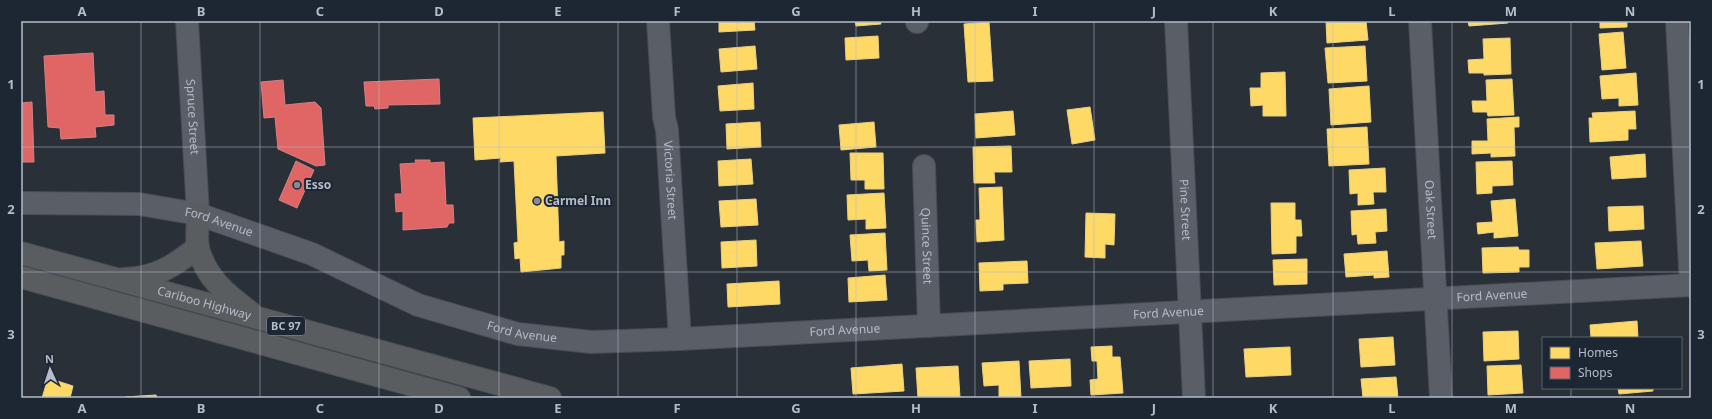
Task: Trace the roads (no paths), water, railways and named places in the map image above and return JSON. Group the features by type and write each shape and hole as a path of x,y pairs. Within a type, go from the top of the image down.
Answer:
{"highway":[{"path":"198,214 198,247 204,264 218,287 257,318"},
{"path":"112,279 140,278 157,273 176,264 198,247"},
{"name":"Cariboo Highway","path":"21,253 550,398"},
{"name":"Cariboo Highway","path":"21,277 459,398"}],"street":[{"name":"Spruce Street","path":"188,21 198,214"},
{"name":"Victoria Street","path":"658,21 664,117 667,130 680,339"},
{"name":"Pine Street","path":"1176,21 1194,398"},
{"name":"Oak Street","path":"1420,21 1441,398"},
{"path":"1677,21 1686,96 1691,285"},
{"name":"Quince Street","path":"924,166 929,326"},
{"name":"Ford Avenue","path":"21,203 139,204 198,214 312,254 418,305 518,334 591,342 680,339 1691,285"}],"place":[{"name":"Esso","path":"297,185"},
{"name":"Carmel Inn","path":"537,201"}]}
